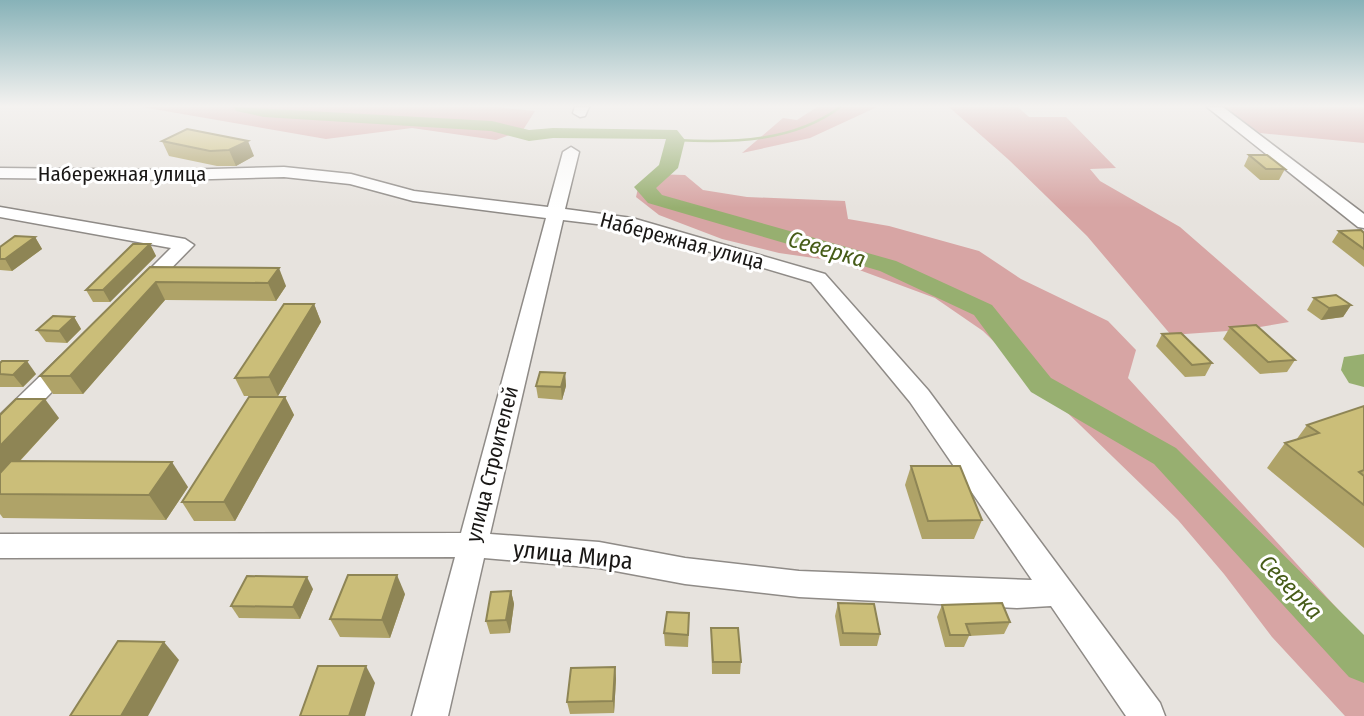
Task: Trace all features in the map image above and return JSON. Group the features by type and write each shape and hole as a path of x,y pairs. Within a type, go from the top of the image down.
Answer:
{"street":[{"path":"1257,140 1364,223"},
{"name":"улица Строителей","path":"430,716 571,152"},
{"name":"Набережная улица","path":"0,173 177,175 284,172 351,179 413,195 555,211 632,223 818,278 919,396 1147,716"},
{"path":"0,212 185,245 131,299"},
{"path":"0,430 84,345"},
{"name":"улица Мира","path":"0,546 472,545 599,555 685,571 774,582 1006,593 1060,592"}],"shaded area":[{"path":"757,140 799,140 742,153"},
{"path":"987,140 1089,140 1116,168 1090,169 1100,181 1180,227 1289,322 1242,330 1171,335 1087,236"},
{"path":"1337,140 1364,140 1364,143"},
{"path":"652,174 685,175 703,190 747,197 845,201 848,219 889,226 979,251 1021,279 1108,321 1136,350 1128,378 1364,638 1364,716 1345,716 1272,637 1178,520 983,331 935,298 835,261 779,253 722,239 659,215 636,197 639,184"},
{"path":"1364,354 1364,387 1349,383 1341,370 1344,357"}],"building":[{"path":"162,141 248,141 229,150 210,151"},
{"path":"1249,155 1267,155 1285,169 1266,169"},
{"path":"1361,230 1364,233 1364,249 1339,231"},
{"path":"15,236 35,237 5,259 0,259 0,247"},
{"path":"133,244 150,244 103,290 86,290"},
{"path":"150,267 279,268 268,283 156,282 70,376 40,376"},
{"path":"1336,295 1351,305 1329,308 1314,298"},
{"path":"284,304 314,304 269,377 235,378"},
{"path":"53,316 74,317 59,331 37,330"},
{"path":"1256,325 1295,360 1268,362 1230,327"},
{"path":"1181,333 1212,363 1192,365 1162,334"},
{"path":"2,361 27,361 13,375 0,374"},
{"path":"540,372 565,373 561,387 536,386"},
{"path":"249,397 285,397 224,502 182,502"},
{"path":"16,399 45,399 0,446 0,415"},
{"path":"1364,406 1364,470 1359,472 1364,476 1364,505 1285,443 1319,433 1307,425"},
{"path":"11,461 172,462 149,495 0,494 0,473"},
{"path":"911,466 960,466 982,520 928,521"},
{"path":"348,575 397,575 382,620 330,619"},
{"path":"247,576 307,577 293,607 231,606"},
{"path":"511,591 506,620 486,621 491,592"},
{"path":"838,603 874,604 880,634 843,633"},
{"path":"1002,603 1010,622 966,624 970,635 950,635 942,605"},
{"path":"667,612 689,613 688,635 664,633"},
{"path":"711,628 738,628 741,662 713,662"},
{"path":"118,641 164,642 121,716 70,716"},
{"path":"318,666 366,666 349,716 300,716"},
{"path":"615,667 613,701 567,702 571,668"}],"waterway":[{"name":"Северка","path":"676,140 668,168 644,187 655,199 888,266 983,310 1041,385 1165,456 1364,663"},
{"path":"694,140 731,140"}]}
